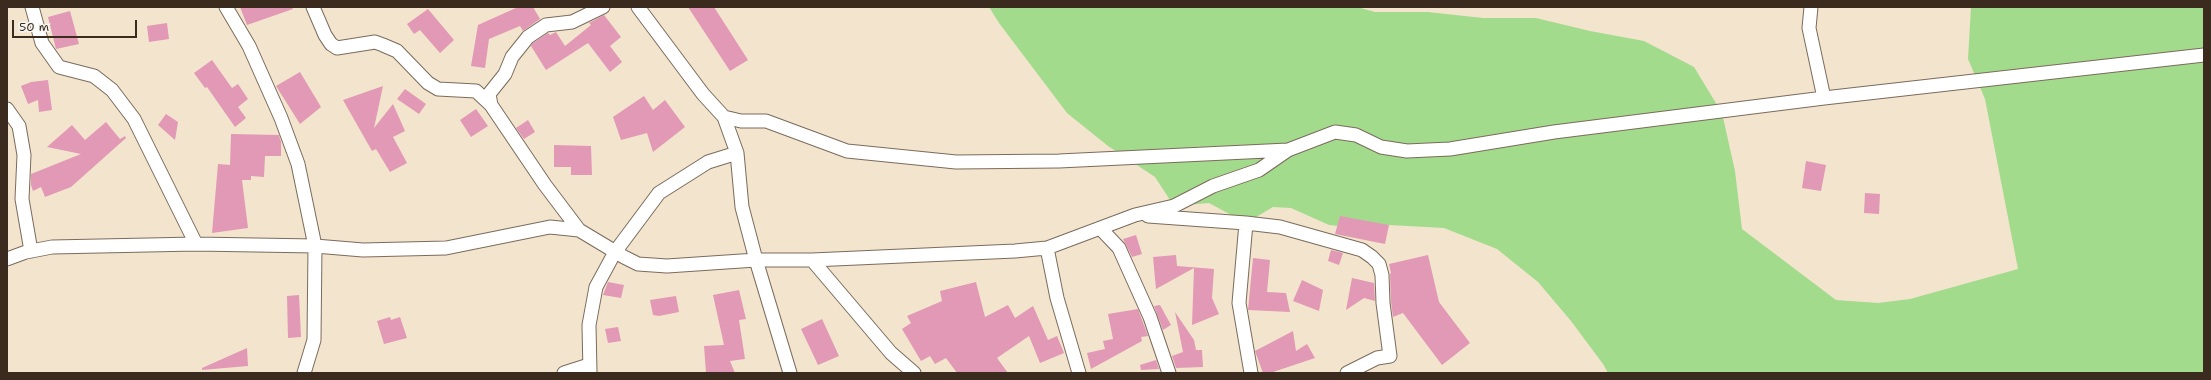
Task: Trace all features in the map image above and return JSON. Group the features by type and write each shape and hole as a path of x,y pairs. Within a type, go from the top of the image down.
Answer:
{"street":[{"path":"32,7 42,43 59,67 94,76 112,90 134,119 196,244"},
{"path":"226,7 249,46 281,118 298,164 315,246 314,340 304,373"},
{"path":"313,7 330,44 337,48 375,42 384,44 396,51 428,83 438,90 476,91 491,105 545,185 579,230 638,264 667,266 756,260 812,260 1015,251 1048,248 1135,215 1174,206 1213,186 1259,170 1288,150 1335,132 1356,135 1381,147 1407,152 1450,149 1554,132 1824,98 2204,56"},
{"path":"491,105 489,94 505,74 512,57 528,37 546,25 572,22 603,7"},
{"path":"638,7 703,94 724,117 737,153 742,207 756,260 790,373"},
{"path":"1811,7 1809,28 1824,98"},
{"path":"7,109 19,126 24,155 22,199 31,251"},
{"path":"724,117 742,121 766,121 847,151 956,162 1059,161 1288,150"},
{"path":"564,373 590,369 589,325 596,287 615,252 659,193 708,162 737,153"},
{"path":"1135,215 1280,227 1362,250 1379,264 1382,275 1383,303 1390,356 1377,358 1347,373"},
{"path":"1246,223 1239,303 1251,373"},
{"path":"7,259 31,251 52,247 196,244 315,246 363,250 446,248 550,227 579,230"},
{"path":"1100,228 1118,248 1122,255 1150,317 1169,373"},
{"path":"1048,248 1057,298 1079,373"},
{"path":"812,260 891,353 914,373"}],"green space":[{"path":"989,7 1357,7 1375,12 1428,12 1483,18 1536,18 1590,31 1644,41 1694,67 1722,113 1735,171 1742,229 1836,300 1878,303 1910,299 2018,269 1985,99 1968,59 1971,7 2204,7 2204,373 1608,373 1571,321 1538,282 1497,249 1444,228 1389,225 1329,225 1291,208 1273,207 1246,223 1209,203 1174,206 1155,177 1108,146 1067,113 999,23"}],"building":[{"path":"240,7 292,7 293,9 247,25"},
{"path":"518,7 533,7 540,19 523,31 520,26 489,39 485,68 471,66 478,25"},
{"path":"688,7 714,7 748,60 730,71"},
{"path":"428,9 454,40 440,53 420,30 414,34 407,24"},
{"path":"70,11 79,44 56,49 48,17"},
{"path":"604,15 621,37 610,46 622,62 610,72 588,43 546,70 531,46 533,43 548,33 550,35 556,32 565,46 591,25 589,23"},
{"path":"167,23 169,39 149,42 147,26"},
{"path":"212,60 232,88 238,84 248,99 238,107 246,118 235,127 207,87 205,88 194,73"},
{"path":"300,72 321,107 300,124 276,86"},
{"path":"48,80 52,110 39,112 38,100 28,104 21,86 31,82"},
{"path":"383,86 374,128 393,104 405,131 393,137 407,163 390,172 376,149 372,151 343,100"},
{"path":"405,89 426,104 419,114 397,99"},
{"path":"644,96 653,110 665,100 685,127 653,152 647,133 621,140 613,117"},
{"path":"476,109 488,126 471,137 460,120"},
{"path":"166,114 178,122 175,140 158,125"},
{"path":"528,120 535,132 524,139 516,128"},
{"path":"106,122 120,139 125,136 126,138 71,187 45,197 41,187 33,191 31,185 31,174 81,154 47,147 72,125 85,140"},
{"path":"231,134 279,135 281,142 281,156 265,156 264,177 251,176 251,180 242,180 248,228 212,233 218,164 230,165"},
{"path":"554,145 591,146 592,175 571,175 571,167 554,167"},
{"path":"1806,161 1826,165 1821,191 1802,188"},
{"path":"1865,193 1880,194 1879,214 1864,213"},
{"path":"1340,216 1389,225 1385,244 1335,234"},
{"path":"1136,235 1142,254 1132,257 1123,239"},
{"path":"1331,250 1343,253 1339,265 1328,261"},
{"path":"1176,255 1177,266 1214,269 1212,298 1219,314 1192,325 1194,268 1156,289 1153,257"},
{"path":"1428,255 1439,302 1470,343 1442,365 1403,313 1393,317 1391,302 1391,273 1389,264"},
{"path":"1253,258 1270,260 1267,292 1286,293 1290,312 1248,310"},
{"path":"1352,278 1374,283 1375,301 1364,298 1346,310"},
{"path":"1302,280 1323,290 1319,311 1293,301"},
{"path":"608,282 624,285 621,298 603,295"},
{"path":"976,282 985,317 1008,305 1015,318 1033,306 1048,340 1057,336 1064,353 1040,363 1029,336 997,358 1008,373 957,373 946,358 935,364 930,356 921,361 902,329 911,323 907,316 942,301 940,291"},
{"path":"739,290 746,319 739,320 745,359 730,361 735,373 706,373 704,346 724,345 713,295"},
{"path":"299,295 301,337 288,338 287,296"},
{"path":"676,296 679,312 659,316 653,315 650,300"},
{"path":"1160,305 1171,325 1163,330 1154,306"},
{"path":"1138,309 1148,336 1141,337 1142,341 1091,369 1087,353 1105,349 1103,341 1113,339 1108,314"},
{"path":"1175,312 1194,340 1196,350 1202,350 1203,367 1176,368 1172,356 1183,352"},
{"path":"390,317 391,320 400,317 407,338 384,344 377,321"},
{"path":"822,319 839,356 818,365 801,329"},
{"path":"618,327 621,341 608,343 605,329"},
{"path":"1293,331 1296,351 1307,344 1315,358 1270,373 1263,373 1255,351"},
{"path":"247,348 248,366 202,370 202,368"},
{"path":"1156,360 1159,369 1141,370 1140,365"}]}
